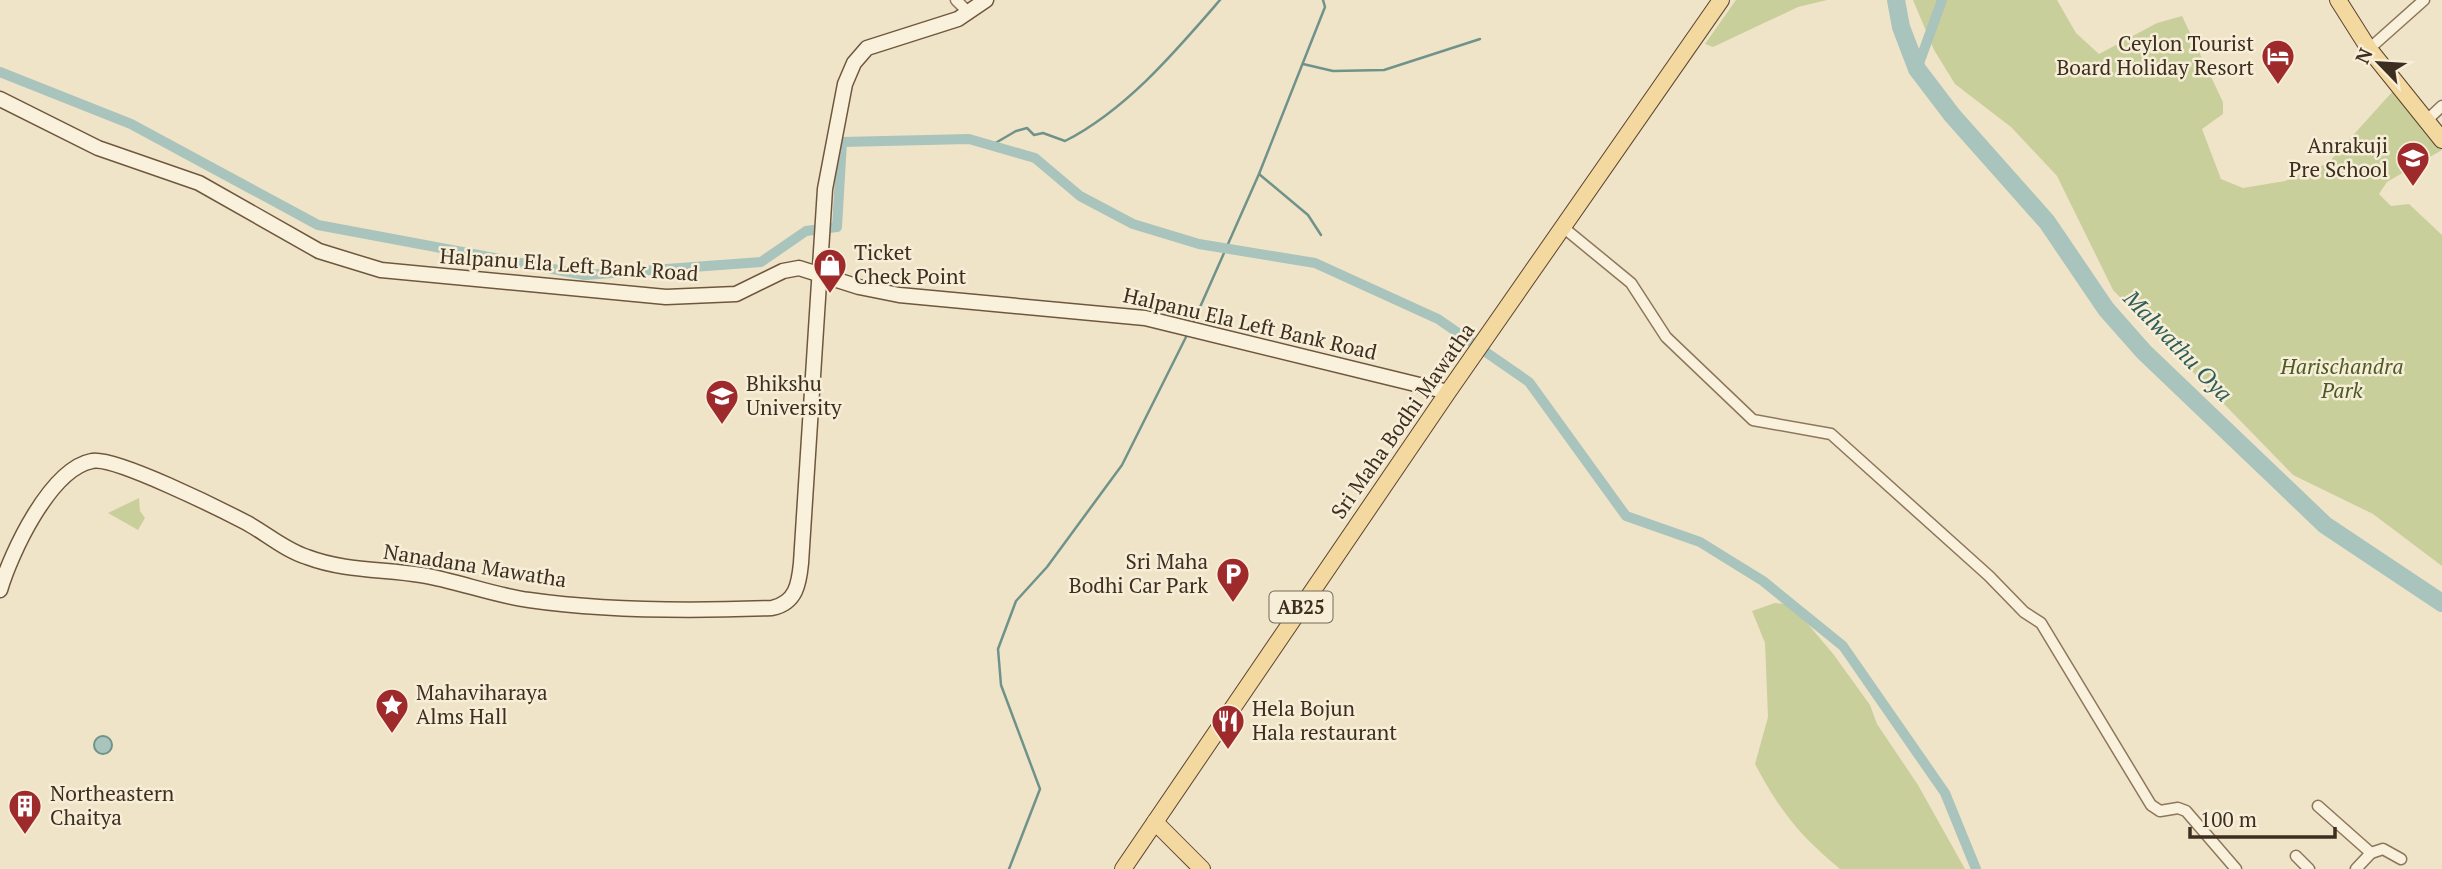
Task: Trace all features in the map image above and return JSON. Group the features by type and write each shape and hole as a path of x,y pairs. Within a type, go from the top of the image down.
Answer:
{"main road":[{"name":"Nanadana Mawatha","path":"0,590 23,534 44,501 76,467 101,459 121,464 224,512 302,556 336,566 422,575 532,601 673,609 780,607 796,591 801,563 823,222 835,124 845,84 854,64 874,44 944,24 970,13 986,0"},
{"name":"Sri Maha Bodhi Mawatha","path":"1123,869 1448,392 1721,0"},
{"path":"2338,0 2369,49 2442,140"},
{"name":"Halpanu Ela Left Bank Road","path":"0,99 98,148 199,183 305,244 365,266 500,284 666,297 736,294 791,268 820,265 859,287 899,295 1094,312 1178,325 1448,392"},
{"path":"1155,822 1202,869"}],"street":[{"path":"956,0 970,13"},
{"path":"2369,49 2424,0"},
{"path":"2426,121 2442,106"},
{"path":"1564,228 1630,283 1666,337 1753,420 1832,434 1989,576 2024,612 2041,622 2151,806 2160,811 2178,808 2186,811 2236,869"},
{"path":"2318,806 2371,853"},
{"path":"2356,869 2371,853 2383,849 2401,859"},
{"path":"2296,856 2309,869"}],"green space":[{"path":"1736,0 1827,0 1798,7 1713,47 1705,44"},
{"name":"Harischandra Park","path":"1913,0 2057,0 2076,33 2099,54 2157,23 2182,16 2223,102 2223,114 2202,129 2221,179 2243,188 2285,181 2328,163 2393,91 2442,150 2387,182 2379,194 2391,206 2409,204 2442,235 2442,566 2373,514 2293,475 2113,290 2057,176 2011,127 1955,84 1934,50"},
{"path":"139,498 140,511 145,518 138,530 108,513"},
{"path":"1775,603 1792,605 1834,655 1870,705 1877,724 1918,785 1965,869 1840,869 1813,845 1782,809 1755,764 1768,717 1765,643 1752,611"}],"water":[{"path":"103,736 109,739 112,745 109,751 103,754 97,751 94,745 97,739"}],"waterway":[{"path":"992,145 1016,131 1027,128 1034,135 1043,133 1065,141 1087,128 1109,113 1148,78 1220,0"},
{"path":"1193,323 1259,174 1325,7 1323,0"},
{"name":"Malwathu Oya","path":"1896,0 1901,27 1917,69 1952,115 2047,222 2106,309 2144,352 2325,525 2442,603"},
{"path":"1917,69 1942,0"},
{"path":"1303,64 1333,71 1384,70 1480,39"},
{"path":"0,72 131,124 318,225 585,275 761,262 806,231 837,227 842,142 969,139 1035,158 1080,196 1133,224 1199,244 1315,263 1438,319 1529,382 1626,516 1700,542 1763,581 1843,646 1945,793 1976,869"},
{"path":"1259,174 1308,215 1321,235"},
{"path":"1009,869 1040,789 1001,685 998,649 1016,601 1047,567 1122,465 1187,335"}],"place":[{"name":"Ceylon Tourist Board Holiday Resort","path":"2278,86"},
{"name":"Anrakuji Pre School","path":"2413,188"},
{"name":"Ticket Check Point","path":"830,295"},
{"name":"Bhikshu University","path":"722,426"},
{"name":"Sri Maha Bodhi Car Park","path":"1233,604"},
{"name":"Mahaviharaya Alms Hall","path":"392,735"},
{"name":"Hela Bojun Hala restaurant","path":"1228,751"},
{"name":"Northeastern Chaitya","path":"25,836"}]}
